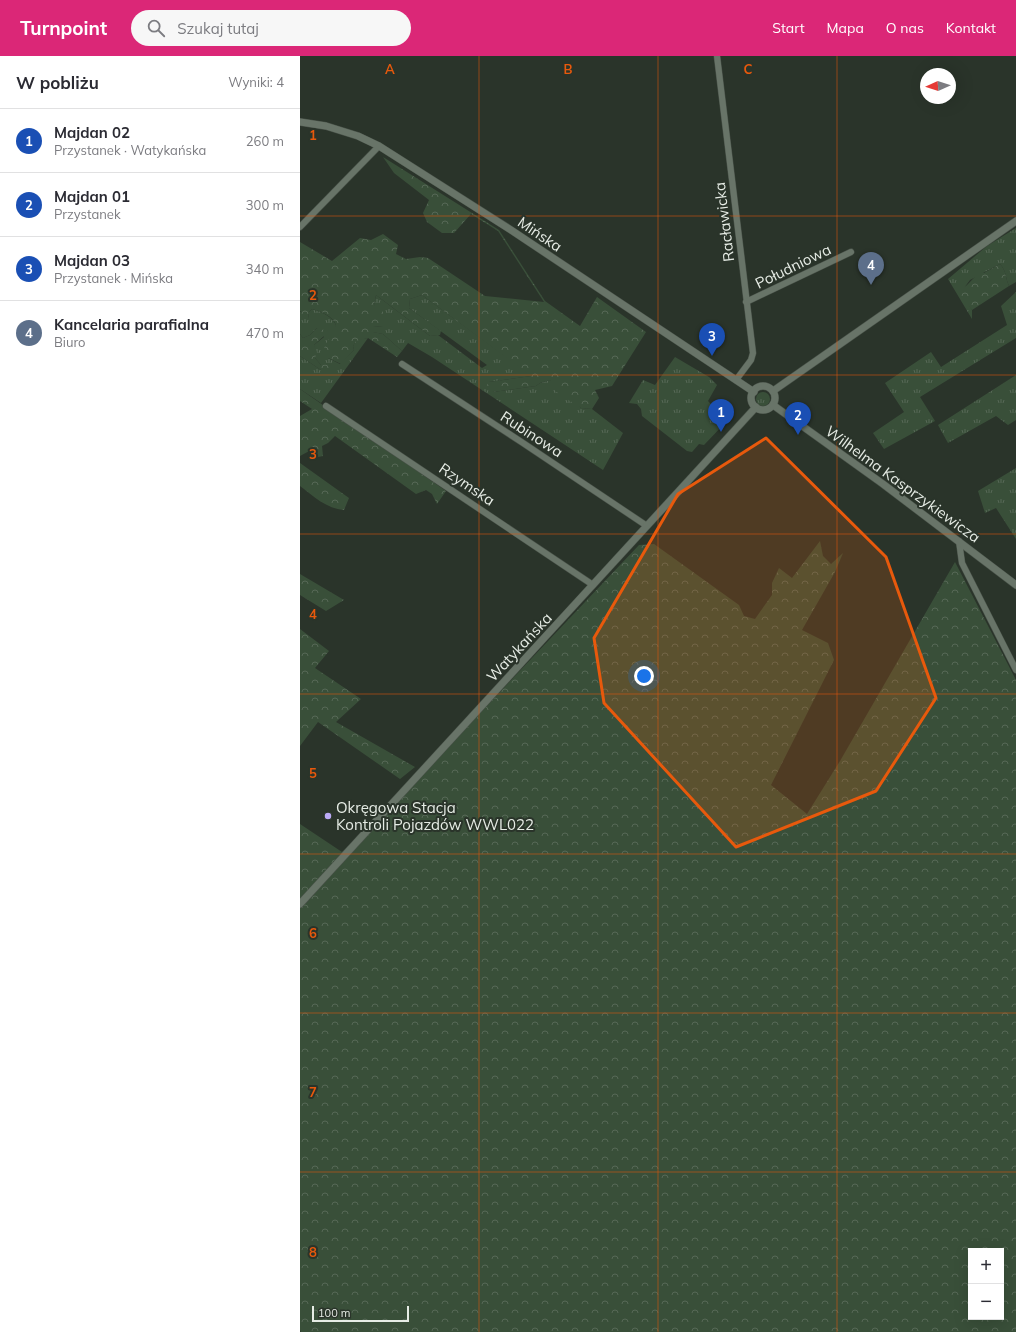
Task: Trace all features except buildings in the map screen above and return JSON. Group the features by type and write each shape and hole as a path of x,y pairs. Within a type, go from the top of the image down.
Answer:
{"street":[{"name":"Racławicka","path":"717,56 753,353 751,360 736,380"},
{"name":"Mińska","path":"300,122 326,126 358,136 379,146 511,230 754,392"},
{"path":"300,227 379,146"},
{"path":"773,391 1016,221"},
{"name":"Południowa","path":"746,302 851,252"},
{"name":"Rubinowa","path":"402,364 647,526"},
{"path":"761,387 765,387 773,391 775,398 773,405 767,410 756,408 752,400 754,392 761,387"},
{"name":"Wilhelma Kasprzykiewicza","path":"773,405 883,484 1016,585"},
{"name":"Rzymska","path":"326,406 593,585"},
{"name":"Watykańska","path":"300,904 756,408"},
{"path":"959,542 962,563 1016,670"}],"highlighted area":[{"path":"766,438 886,557 936,698 876,791 736,847 604,703 594,638 678,494"}],"green space":[{"path":"383,157 499,230 545,301 580,326 597,297 646,332 612,386 595,390 599,398 592,409 581,408 556,392 550,380 536,386 493,392 487,390 487,385 489,382 531,376 422,295 410,299 409,308 441,331 440,335 430,336 376,295 374,305 383,311 383,326 373,327 373,332 383,334 402,351 397,357 368,338 356,341 353,346 354,350 341,364 328,358 324,348 336,325 326,314 319,311 312,309 309,312 308,320 302,317 300,311 300,242 332,261 360,238 371,240 383,234 398,245 396,254 406,259 420,257 428,258 485,296 544,302 498,231 471,214 454,233 442,233 427,222 423,213 429,200 394,173"},
{"path":"1016,228 1016,282 1009,286 1005,272 1000,264 970,280 961,292 972,310 972,319 948,279 987,246"},
{"path":"1000,264 1005,272 1009,286 972,310 958,291 967,285 979,273 984,273"},
{"path":"1016,292 1016,338 920,397 935,421 884,449 873,433 904,412 885,383 931,352 941,367 1007,325 1001,306"},
{"path":"376,295 430,336 438,335 482,368 487,365 409,308 410,299 422,295 532,376 489,382 493,392 536,386 550,380 581,408 592,409 623,433 603,470 432,357 408,343 402,351 383,334 372,332 373,327 383,326 374,305"},
{"path":"312,309 329,317 336,325 328,358 340,364 354,350 353,346 356,340 368,338 321,403 300,389 300,356 321,370 321,365 315,358 314,345 324,337 317,328 310,335 303,338 300,334 300,311 308,319 309,312"},
{"path":"317,328 324,330 324,336 314,345 317,352 315,358 321,365 330,364 331,368 321,370 300,356 300,334 303,338 310,335"},
{"path":"675,357 709,377 717,385 708,401 721,415 724,424 704,445 699,444 692,452 687,451 642,416 641,409 637,404 629,403 643,380 655,385"},
{"path":"1016,375 1016,420 1008,425 996,416 948,443 938,425"},
{"path":"300,389 446,491 437,504 432,494 426,490 416,494 335,436 328,443 322,446 323,456 318,457 311,450 300,456 300,416 312,409 300,401"},
{"path":"763,392 768,394 770,399 768,404 763,406 758,404 756,399 758,394"},
{"path":"300,463 349,498 344,510 326,505 300,486"},
{"path":"1016,468 1016,539 996,508 985,513 978,491"},
{"path":"820,541 823,556 831,564 843,553 835,572 802,630 828,643 834,660 771,785 807,814 840,761 955,562 1016,680 1016,1332 301,1332 300,824 342,852 408,791 458,736 639,545 654,544 739,605 744,616 755,619 772,595 772,583 779,568 792,578"},
{"path":"300,574 344,600 326,611 300,595"},
{"path":"300,629 329,651 315,668 361,699 336,722 415,767 400,779 318,722 300,746"}],"place":[{"name":"Kancelaria parafialna","path":"871,285"},
{"name":"Majdan 03","path":"712,356"},
{"name":"Majdan 02","path":"721,432"},
{"name":"Majdan 01","path":"798,435"},
{"name":"Okręgowa Stacja Kontroli Pojazdów WWL022","path":"328,816"}]}
